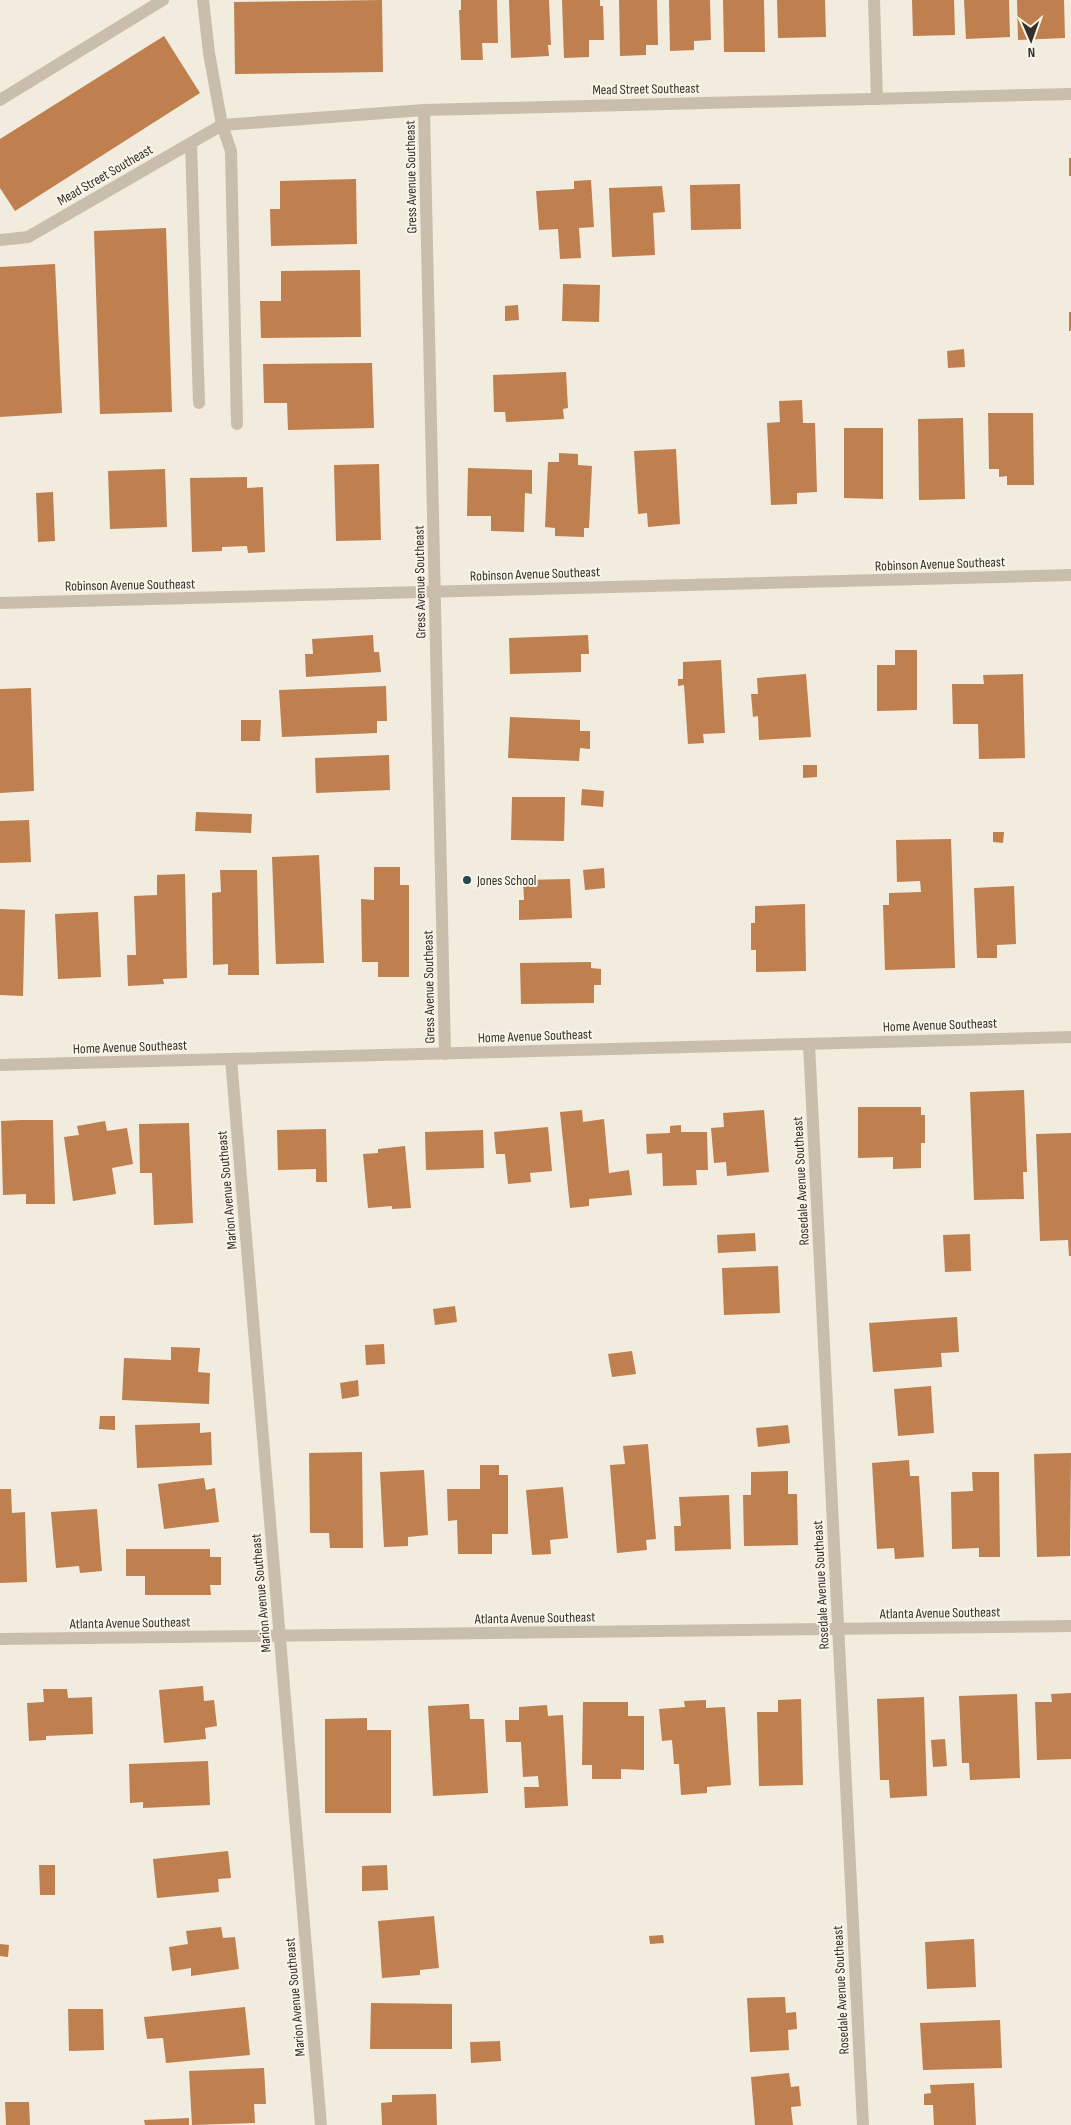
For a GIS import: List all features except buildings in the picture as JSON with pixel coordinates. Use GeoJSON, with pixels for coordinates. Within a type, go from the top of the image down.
{"type":"FeatureCollection","features":[{"type":"Feature","properties":{"kind":"street"},"geometry":{"type":"LineString","coordinates":[[0,100],[163,0]]}},
{"type":"Feature","properties":{"kind":"street"},"geometry":{"type":"LineString","coordinates":[[203,0],[209,53],[222,126],[231,151],[237,424]]}},
{"type":"Feature","properties":{"kind":"street"},"geometry":{"type":"LineString","coordinates":[[874,0],[877,99]]}},
{"type":"Feature","properties":{"kind":"street","name":"Mead Street Southeast"},"geometry":{"type":"LineString","coordinates":[[0,240],[28,237],[222,126],[424,110],[1071,94]]}},
{"type":"Feature","properties":{"kind":"street","name":"Gress Avenue Southeast"},"geometry":{"type":"LineString","coordinates":[[424,110],[445,1054]]}},
{"type":"Feature","properties":{"kind":"street"},"geometry":{"type":"LineString","coordinates":[[190,143],[199,403]]}},
{"type":"Feature","properties":{"kind":"street","name":"Robinson Avenue Southeast"},"geometry":{"type":"LineString","coordinates":[[0,603],[1071,575]]}},
{"type":"Feature","properties":{"kind":"street","name":"Home Avenue Southeast"},"geometry":{"type":"LineString","coordinates":[[0,1066],[1071,1037]]}},
{"type":"Feature","properties":{"kind":"street","name":"Rosedale Avenue Southeast"},"geometry":{"type":"LineString","coordinates":[[809,1044],[863,2125]]}},
{"type":"Feature","properties":{"kind":"street","name":"Marion Avenue Southeast"},"geometry":{"type":"LineString","coordinates":[[231,1059],[321,2125]]}},
{"type":"Feature","properties":{"kind":"street","name":"Atlanta Avenue Southeast"},"geometry":{"type":"LineString","coordinates":[[0,1639],[1071,1626]]}},
{"type":"Feature","properties":{"kind":"place","name":"Jones School"},"geometry":{"type":"Point","coordinates":[467,880]}}]}
